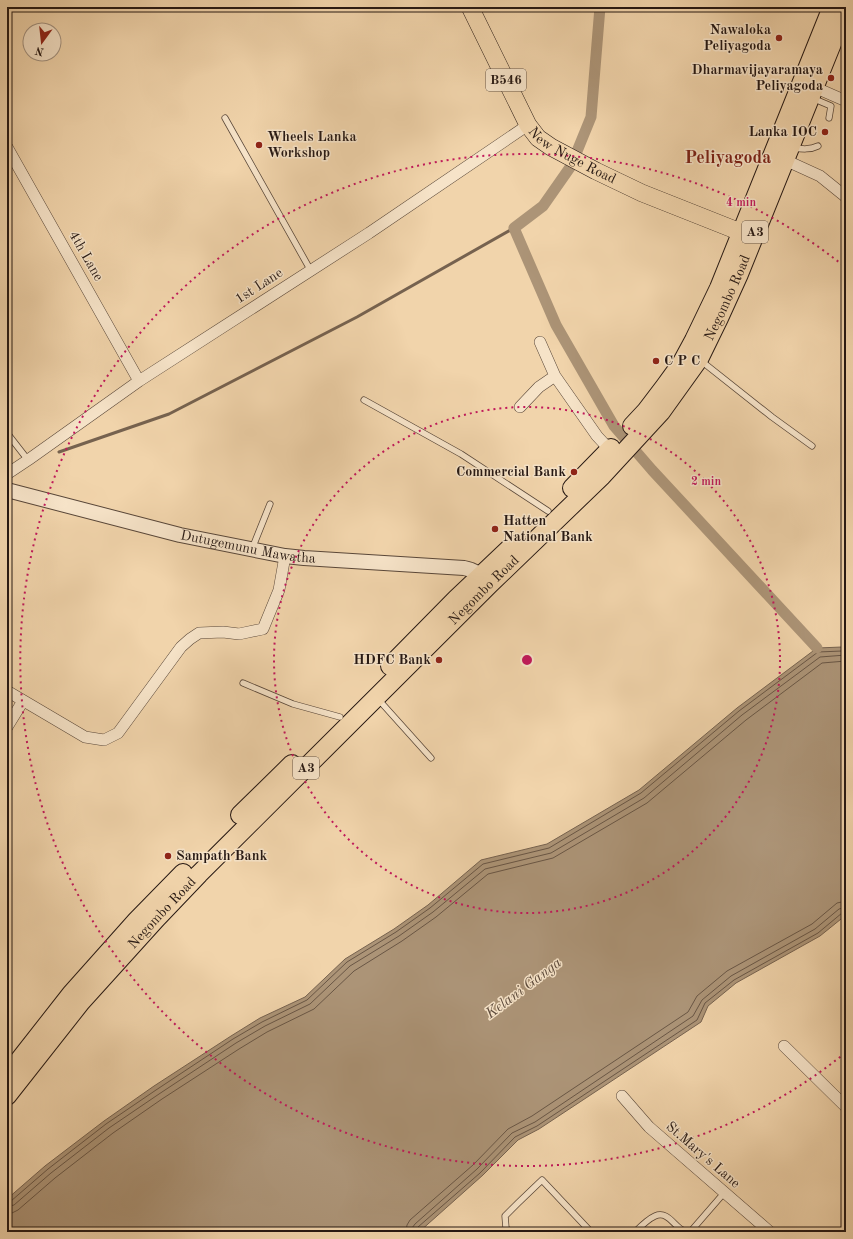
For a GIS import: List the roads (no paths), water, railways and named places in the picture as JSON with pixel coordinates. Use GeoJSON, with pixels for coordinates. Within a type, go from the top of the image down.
{"type":"FeatureCollection","features":[{"type":"Feature","properties":{"kind":"highway","name":"Negombo Road"},"geometry":{"type":"LineString","coordinates":[[7,1096],[81,1002],[152,924],[199,874],[377,697],[485,579],[518,540],[632,434],[661,412],[699,359],[739,274],[747,235],[832,7]]}},
{"type":"Feature","properties":{"kind":"highway","name":"Negombo Road"},"geometry":{"type":"LineString","coordinates":[[632,434],[650,405],[684,358],[747,235],[787,154],[846,9]]}},
{"type":"Feature","properties":{"kind":"highway","name":"Negombo Road"},"geometry":{"type":"LineString","coordinates":[[9,1069],[71,994],[137,920],[340,717],[485,579],[602,476],[615,450]]}},
{"type":"Feature","properties":{"kind":"main road","name":"New Nuge Road"},"geometry":{"type":"LineString","coordinates":[[470,7],[528,125],[538,138],[551,147],[596,171],[642,193],[747,235]]}},
{"type":"Feature","properties":{"kind":"street"},"geometry":{"type":"LineString","coordinates":[[812,92],[846,101]]}},
{"type":"Feature","properties":{"kind":"street","name":"1st Lane"},"geometry":{"type":"LineString","coordinates":[[7,474],[140,381],[369,234],[528,125]]}},
{"type":"Feature","properties":{"kind":"street","name":"4th Lane"},"geometry":{"type":"LineString","coordinates":[[7,147],[140,381]]}},
{"type":"Feature","properties":{"kind":"street"},"geometry":{"type":"LineString","coordinates":[[787,154],[820,176],[846,197]]}},
{"type":"Feature","properties":{"kind":"street"},"geometry":{"type":"LineString","coordinates":[[540,342],[555,376],[597,436],[615,450]]}},
{"type":"Feature","properties":{"kind":"street"},"geometry":{"type":"LineString","coordinates":[[520,407],[539,387],[555,376]]}},
{"type":"Feature","properties":{"kind":"street","name":"Dutugemunu Mawatha"},"geometry":{"type":"LineString","coordinates":[[7,490],[180,535],[285,556],[464,568],[474,570],[485,579]]}},
{"type":"Feature","properties":{"kind":"street"},"geometry":{"type":"LineString","coordinates":[[7,691],[85,738],[104,740],[118,733],[182,647],[190,639],[199,633],[223,632],[239,634],[263,629],[279,590],[285,556]]}},
{"type":"Feature","properties":{"kind":"street"},"geometry":{"type":"LineString","coordinates":[[7,727],[23,701]]}},
{"type":"Feature","properties":{"kind":"street"},"geometry":{"type":"LineString","coordinates":[[784,1046],[846,1107]]}},
{"type":"Feature","properties":{"kind":"street","name":"St.Mary's Lane"},"geometry":{"type":"LineString","coordinates":[[622,1096],[649,1127],[770,1232]]}},
{"type":"Feature","properties":{"kind":"lane"},"geometry":{"type":"LineString","coordinates":[[812,92],[831,106],[829,118]]}},
{"type":"Feature","properties":{"kind":"lane"},"geometry":{"type":"LineString","coordinates":[[225,118],[311,270]]}},
{"type":"Feature","properties":{"kind":"lane"},"geometry":{"type":"LineString","coordinates":[[787,154],[818,146]]}},
{"type":"Feature","properties":{"kind":"lane"},"geometry":{"type":"LineString","coordinates":[[699,359],[772,417],[812,446]]}},
{"type":"Feature","properties":{"kind":"lane"},"geometry":{"type":"LineString","coordinates":[[364,400],[461,454],[548,511]]}},
{"type":"Feature","properties":{"kind":"lane"},"geometry":{"type":"LineString","coordinates":[[7,433],[28,460]]}},
{"type":"Feature","properties":{"kind":"lane"},"geometry":{"type":"LineString","coordinates":[[252,549],[270,504]]}},
{"type":"Feature","properties":{"kind":"lane"},"geometry":{"type":"LineString","coordinates":[[243,683],[293,704],[340,717]]}},
{"type":"Feature","properties":{"kind":"lane"},"geometry":{"type":"LineString","coordinates":[[377,697],[431,758]]}},
{"type":"Feature","properties":{"kind":"lane"},"geometry":{"type":"LineString","coordinates":[[510,1232],[506,1228],[505,1216],[542,1180],[591,1232]]}},
{"type":"Feature","properties":{"kind":"lane"},"geometry":{"type":"LineString","coordinates":[[635,1232],[655,1216],[659,1215],[670,1218],[681,1230],[685,1232],[691,1231],[724,1193]]}},
{"type":"Feature","properties":{"kind":"water","name":"Kelani Ganga"},"geometry":{"type":"Polygon","coordinates":[[[846,644],[846,915],[820,936],[736,983],[708,1006],[701,1022],[539,1129],[518,1140],[483,1175],[419,1232],[7,1232],[7,1199],[45,1166],[104,1121],[154,1086],[260,1018],[305,997],[345,959],[394,929],[428,905],[481,860],[547,844],[639,790],[737,708],[817,648],[842,647],[846,644]]]}},
{"type":"Feature","properties":{"kind":"waterway"},"geometry":{"type":"LineString","coordinates":[[600,7],[591,117],[571,166],[543,206],[514,228],[556,325],[614,426],[652,470],[817,648]]}},
{"type":"Feature","properties":{"kind":"waterway"},"geometry":{"type":"LineString","coordinates":[[59,452],[169,414],[357,317],[514,228]]}},
{"type":"Feature","properties":{"kind":"place","name":"Nawaloka Peliyagoda"},"geometry":{"type":"Point","coordinates":[779,38]}},
{"type":"Feature","properties":{"kind":"place","name":"Dharmavijayaramaya Peliyagoda"},"geometry":{"type":"Point","coordinates":[831,78]}},
{"type":"Feature","properties":{"kind":"place","name":"Lanka IOC"},"geometry":{"type":"Point","coordinates":[825,132]}},
{"type":"Feature","properties":{"kind":"place","name":"Wheels Lanka Workshop"},"geometry":{"type":"Point","coordinates":[259,145]}},
{"type":"Feature","properties":{"kind":"place","name":"C P C"},"geometry":{"type":"Point","coordinates":[656,361]}},
{"type":"Feature","properties":{"kind":"place","name":"Commercial Bank"},"geometry":{"type":"Point","coordinates":[574,472]}},
{"type":"Feature","properties":{"kind":"place","name":"Hatten National Bank"},"geometry":{"type":"Point","coordinates":[495,529]}},
{"type":"Feature","properties":{"kind":"place","name":"HDFC Bank"},"geometry":{"type":"Point","coordinates":[439,660]}},
{"type":"Feature","properties":{"kind":"place","name":"Sampath Bank"},"geometry":{"type":"Point","coordinates":[168,856]}},
{"type":"Feature","properties":{"kind":"district","name":"Peliyagoda"},"geometry":{"type":"Point","coordinates":[728,158]}}]}
